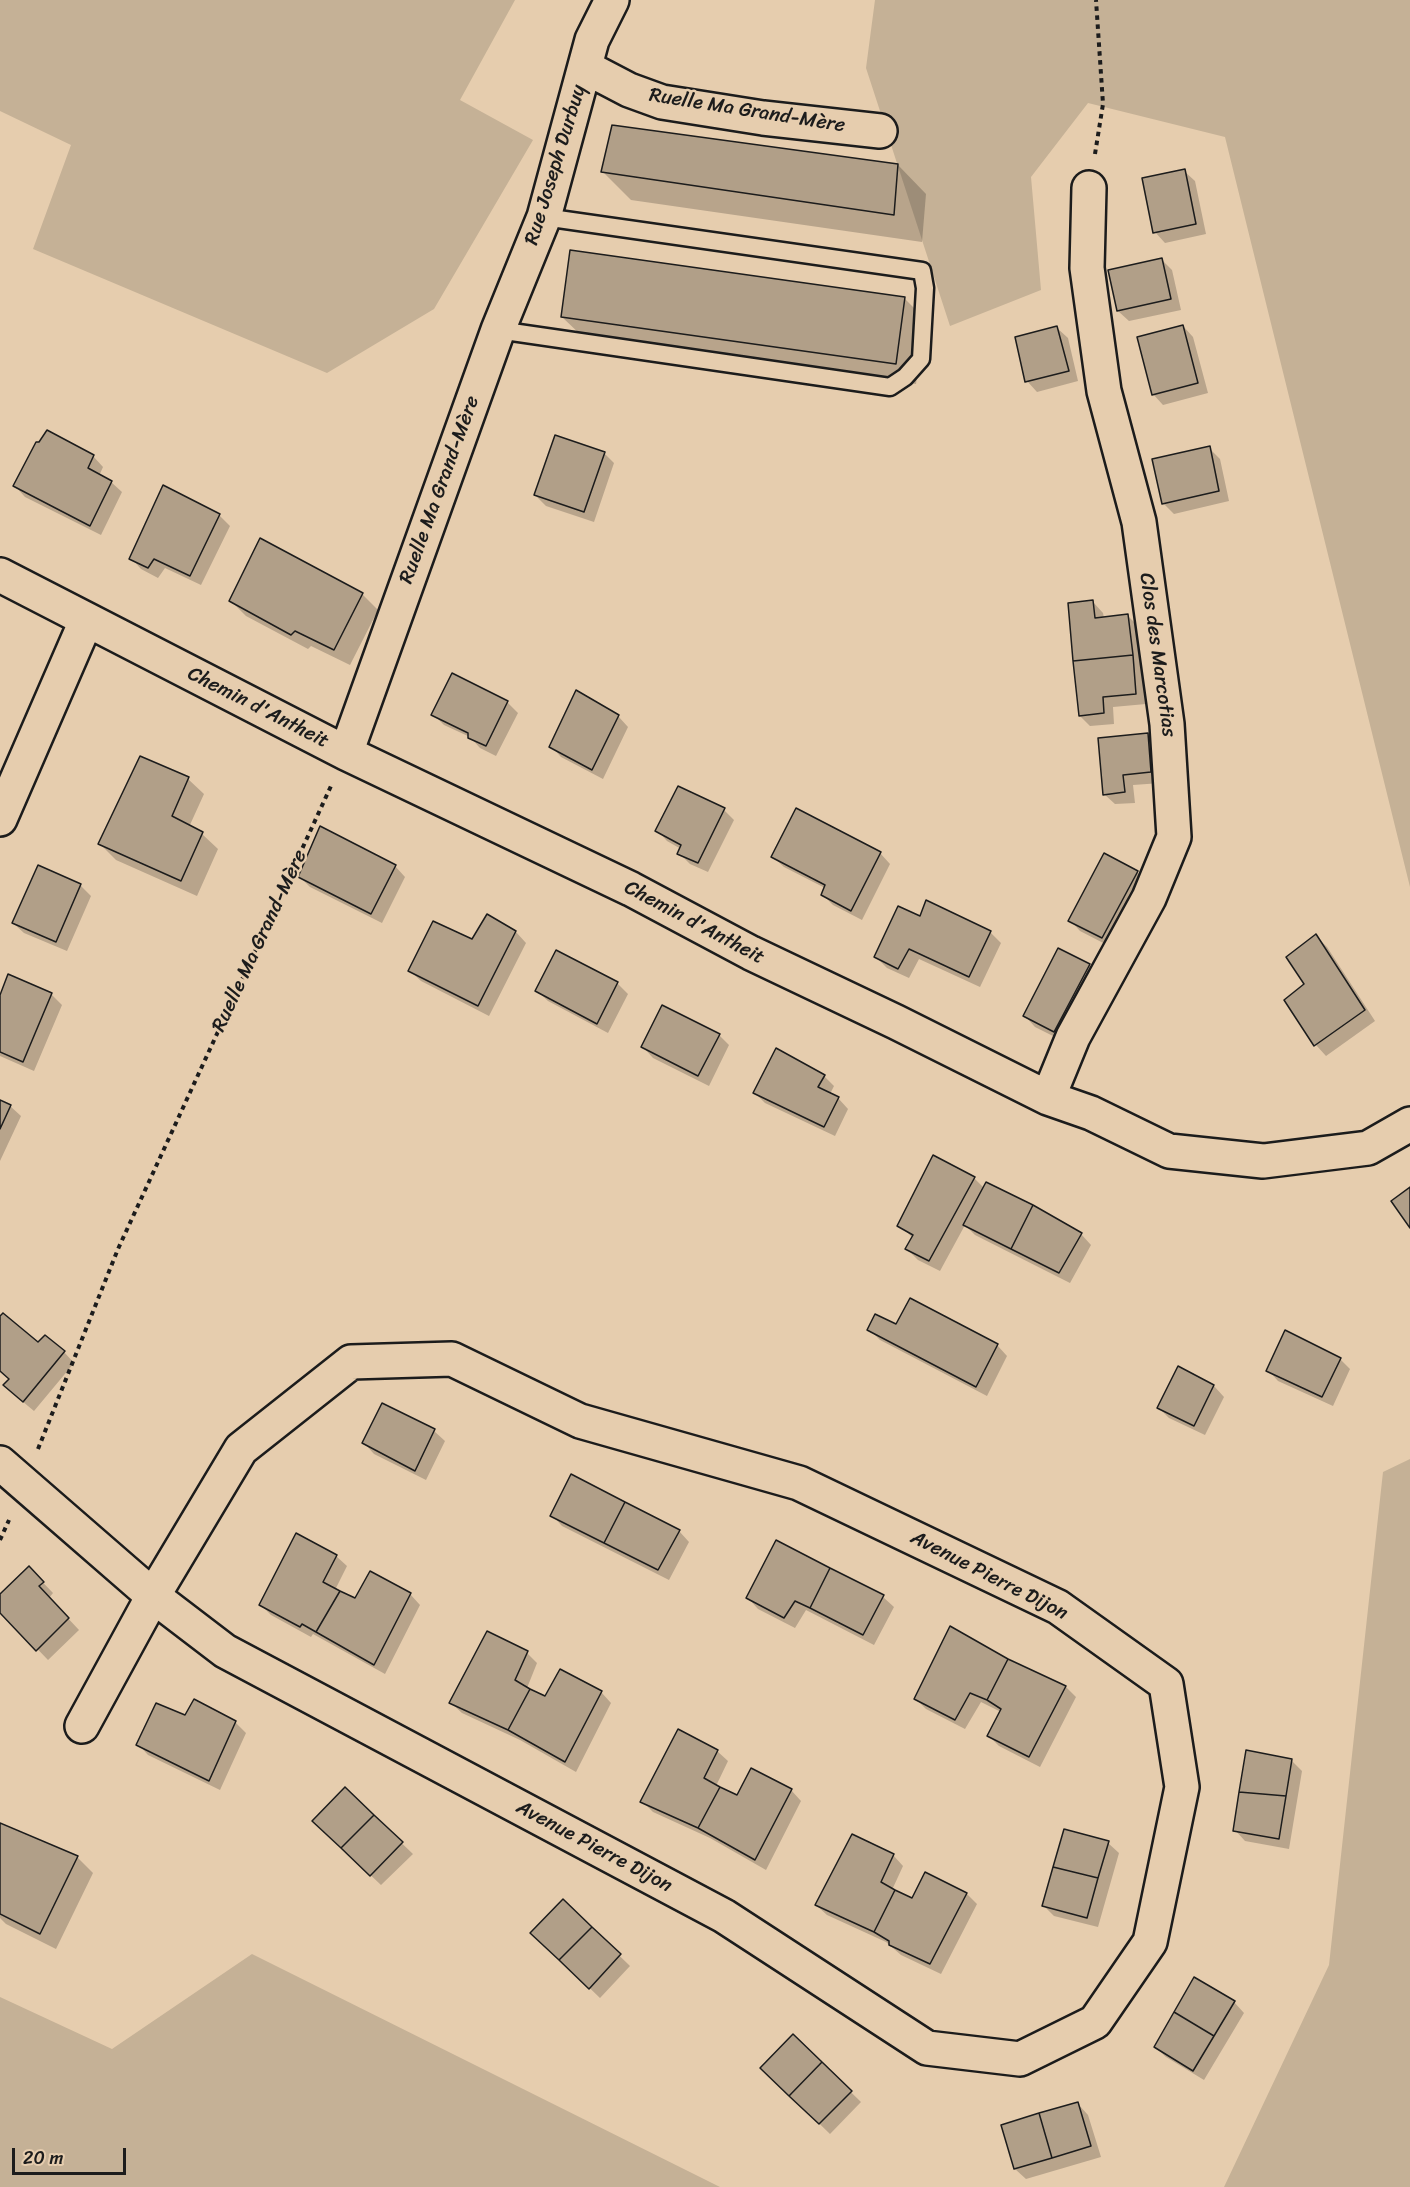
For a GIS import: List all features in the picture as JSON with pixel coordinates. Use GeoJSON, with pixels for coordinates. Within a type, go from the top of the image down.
{"type":"FeatureCollection","features":[{"type":"Feature","properties":{"kind":"street","name":"Rue Joseph Durbuy"},"geometry":{"type":"LineString","coordinates":[[498,330],[544,217],[592,40],[612,0]]}},
{"type":"Feature","properties":{"kind":"street","name":"Ruelle Ma Grand-Mère"},"geometry":{"type":"LineString","coordinates":[[585,67],[629,90],[662,102],[763,118],[880,131]]}},
{"type":"Feature","properties":{"kind":"street","name":"Clos des Marcotias"},"geometry":{"type":"LineString","coordinates":[[1048,1098],[1073,1037],[1149,898],[1174,837],[1167,724],[1139,522],[1104,391],[1086,268],[1089,188]]}},
{"type":"Feature","properties":{"kind":"street","name":"Ruelle Ma Grand-Mère"},"geometry":{"type":"LineString","coordinates":[[346,753],[498,330]]}},
{"type":"Feature","properties":{"kind":"street","name":"Chemin d'Antheit"},"geometry":{"type":"LineString","coordinates":[[0,575],[346,753],[631,889],[751,953],[1048,1098],[1091,1113],[1169,1150],[1263,1161],[1368,1148],[1410,1124]]}},
{"type":"Feature","properties":{"kind":"street"},"geometry":{"type":"LineString","coordinates":[[0,819],[87,621]]}},
{"type":"Feature","properties":{"kind":"street","name":"Avenue Pierre Dijon"},"geometry":{"type":"LineString","coordinates":[[12,1474],[153,1596],[225,1651],[724,1916],[927,2048],[1020,2059],[1095,2022],[1150,1942],[1182,1787],[1166,1684],[1058,1607],[799,1483],[580,1421],[452,1359],[351,1362],[241,1449],[153,1596]]}},
{"type":"Feature","properties":{"kind":"street"},"geometry":{"type":"LineString","coordinates":[[82,1726],[153,1596]]}},
{"type":"Feature","properties":{"kind":"lane"},"geometry":{"type":"LineString","coordinates":[[498,330],[890,387],[905,376],[921,359],[925,288],[922,271],[544,217]]}},
{"type":"Feature","properties":{"kind":"path"},"geometry":{"type":"LineString","coordinates":[[1089,188],[1103,104],[1096,0]]}},
{"type":"Feature","properties":{"kind":"path","name":"Ruelle Ma Grand-Mère"},"geometry":{"type":"LineString","coordinates":[[12,1474],[346,753]]}},
{"type":"Feature","properties":{"kind":"shaded area"},"geometry":{"type":"Polygon","coordinates":[[[0,0],[515,0],[460,100],[533,140],[434,309],[327,373],[33,249],[71,145],[0,111],[0,0]]]}},
{"type":"Feature","properties":{"kind":"shaded area"},"geometry":{"type":"Polygon","coordinates":[[[875,0],[1410,0],[1410,887],[1225,137],[1088,103],[1031,177],[1041,290],[950,326],[866,68],[875,0]]]}},
{"type":"Feature","properties":{"kind":"shaded area"},"geometry":{"type":"Polygon","coordinates":[[[1410,1459],[1410,2187],[1224,2187],[1329,1965],[1383,1472],[1410,1459]]]}},
{"type":"Feature","properties":{"kind":"shaded area"},"geometry":{"type":"Polygon","coordinates":[[[252,1954],[720,2187],[0,2187],[0,1997],[112,2049],[252,1954]]]}},
{"type":"Feature","properties":{"kind":"building"},"geometry":{"type":"Polygon","coordinates":[[[612,125],[898,164],[894,215],[601,172],[612,125]]]}},
{"type":"Feature","properties":{"kind":"building"},"geometry":{"type":"Polygon","coordinates":[[[1185,169],[1196,224],[1153,233],[1142,178],[1185,169]]]}},
{"type":"Feature","properties":{"kind":"building"},"geometry":{"type":"Polygon","coordinates":[[[570,250],[905,297],[896,364],[561,317],[570,250]]]}},
{"type":"Feature","properties":{"kind":"building"},"geometry":{"type":"Polygon","coordinates":[[[1162,258],[1171,299],[1117,311],[1108,270],[1162,258]]]}},
{"type":"Feature","properties":{"kind":"building"},"geometry":{"type":"Polygon","coordinates":[[[1183,325],[1198,383],[1152,395],[1137,337],[1183,325]]]}},
{"type":"Feature","properties":{"kind":"building"},"geometry":{"type":"Polygon","coordinates":[[[1057,326],[1069,371],[1025,382],[1015,337],[1057,326]]]}},
{"type":"Feature","properties":{"kind":"building"},"geometry":{"type":"Polygon","coordinates":[[[47,430],[94,455],[88,468],[112,481],[90,526],[13,486],[36,442],[39,442],[47,430]]]}},
{"type":"Feature","properties":{"kind":"building"},"geometry":{"type":"Polygon","coordinates":[[[555,435],[605,452],[584,512],[534,495],[555,435]]]}},
{"type":"Feature","properties":{"kind":"building"},"geometry":{"type":"Polygon","coordinates":[[[1210,446],[1219,491],[1162,504],[1152,459],[1210,446]]]}},
{"type":"Feature","properties":{"kind":"building"},"geometry":{"type":"Polygon","coordinates":[[[163,485],[220,514],[190,576],[154,559],[148,568],[129,559],[163,485]]]}},
{"type":"Feature","properties":{"kind":"building"},"geometry":{"type":"Polygon","coordinates":[[[260,538],[363,593],[334,650],[295,631],[291,635],[229,601],[260,538]]]}},
{"type":"Feature","properties":{"kind":"building"},"geometry":{"type":"Polygon","coordinates":[[[1093,600],[1095,618],[1128,614],[1133,655],[1073,661],[1068,603],[1093,600]]]}},
{"type":"Feature","properties":{"kind":"building"},"geometry":{"type":"Polygon","coordinates":[[[1133,655],[1136,694],[1103,697],[1104,713],[1079,716],[1073,661],[1133,655]]]}},
{"type":"Feature","properties":{"kind":"building"},"geometry":{"type":"Polygon","coordinates":[[[452,673],[508,701],[486,746],[468,738],[468,733],[431,715],[452,673]]]}},
{"type":"Feature","properties":{"kind":"building"},"geometry":{"type":"Polygon","coordinates":[[[576,690],[619,715],[592,770],[549,747],[576,690]]]}},
{"type":"Feature","properties":{"kind":"building"},"geometry":{"type":"Polygon","coordinates":[[[1148,733],[1151,772],[1123,775],[1125,792],[1103,795],[1098,738],[1148,733]]]}},
{"type":"Feature","properties":{"kind":"building"},"geometry":{"type":"Polygon","coordinates":[[[140,756],[189,777],[172,816],[203,832],[181,881],[98,844],[140,756]]]}},
{"type":"Feature","properties":{"kind":"building"},"geometry":{"type":"Polygon","coordinates":[[[678,786],[725,808],[698,863],[677,854],[681,845],[655,831],[678,786]]]}},
{"type":"Feature","properties":{"kind":"building"},"geometry":{"type":"Polygon","coordinates":[[[796,808],[881,852],[851,911],[821,895],[825,885],[771,857],[796,808]]]}},
{"type":"Feature","properties":{"kind":"building"},"geometry":{"type":"Polygon","coordinates":[[[320,826],[396,865],[371,914],[298,877],[320,826]]]}},
{"type":"Feature","properties":{"kind":"building"},"geometry":{"type":"Polygon","coordinates":[[[1104,853],[1138,871],[1102,938],[1068,921],[1104,853]]]}},
{"type":"Feature","properties":{"kind":"building"},"geometry":{"type":"Polygon","coordinates":[[[38,865],[81,884],[56,942],[12,923],[38,865]]]}},
{"type":"Feature","properties":{"kind":"building"},"geometry":{"type":"Polygon","coordinates":[[[926,900],[991,931],[969,977],[909,949],[898,969],[874,957],[898,906],[920,916],[926,900]]]}},
{"type":"Feature","properties":{"kind":"building"},"geometry":{"type":"Polygon","coordinates":[[[487,914],[516,931],[478,1006],[408,971],[433,921],[472,939],[487,914]]]}},
{"type":"Feature","properties":{"kind":"building"},"geometry":{"type":"Polygon","coordinates":[[[1316,934],[1365,1010],[1314,1046],[1284,1000],[1304,984],[1286,957],[1316,934]]]}},
{"type":"Feature","properties":{"kind":"building"},"geometry":{"type":"Polygon","coordinates":[[[1058,948],[1090,964],[1054,1032],[1023,1016],[1058,948]]]}},
{"type":"Feature","properties":{"kind":"building"},"geometry":{"type":"Polygon","coordinates":[[[556,950],[618,982],[597,1024],[535,991],[556,950]]]}},
{"type":"Feature","properties":{"kind":"building"},"geometry":{"type":"Polygon","coordinates":[[[8,974],[52,993],[23,1062],[0,1052],[0,995],[8,974]]]}},
{"type":"Feature","properties":{"kind":"building"},"geometry":{"type":"Polygon","coordinates":[[[662,1005],[720,1034],[698,1076],[641,1047],[662,1005]]]}},
{"type":"Feature","properties":{"kind":"building"},"geometry":{"type":"Polygon","coordinates":[[[776,1048],[825,1075],[818,1087],[839,1097],[824,1127],[753,1093],[776,1048]]]}},
{"type":"Feature","properties":{"kind":"building"},"geometry":{"type":"Polygon","coordinates":[[[0,1100],[11,1105],[0,1129],[0,1100]]]}},
{"type":"Feature","properties":{"kind":"building"},"geometry":{"type":"Polygon","coordinates":[[[933,1155],[975,1177],[929,1261],[905,1249],[913,1235],[897,1226],[933,1155]]]}},
{"type":"Feature","properties":{"kind":"building"},"geometry":{"type":"Polygon","coordinates":[[[986,1182],[1033,1205],[1011,1249],[963,1225],[986,1182]]]}},
{"type":"Feature","properties":{"kind":"building"},"geometry":{"type":"Polygon","coordinates":[[[1410,1187],[1410,1228],[1391,1201],[1410,1187]]]}},
{"type":"Feature","properties":{"kind":"building"},"geometry":{"type":"Polygon","coordinates":[[[1033,1205],[1082,1233],[1059,1273],[1011,1249],[1033,1205]]]}},
{"type":"Feature","properties":{"kind":"building"},"geometry":{"type":"Polygon","coordinates":[[[910,1298],[998,1344],[976,1387],[867,1330],[875,1314],[896,1324],[910,1298]]]}},
{"type":"Feature","properties":{"kind":"building"},"geometry":{"type":"Polygon","coordinates":[[[3,1313],[38,1342],[45,1335],[65,1351],[23,1402],[3,1385],[9,1379],[0,1371],[0,1316],[3,1313]]]}},
{"type":"Feature","properties":{"kind":"building"},"geometry":{"type":"Polygon","coordinates":[[[1285,1330],[1341,1358],[1322,1397],[1266,1371],[1285,1330]]]}},
{"type":"Feature","properties":{"kind":"building"},"geometry":{"type":"Polygon","coordinates":[[[1178,1366],[1214,1385],[1194,1426],[1157,1408],[1178,1366]]]}},
{"type":"Feature","properties":{"kind":"building"},"geometry":{"type":"Polygon","coordinates":[[[382,1403],[435,1429],[415,1471],[362,1443],[382,1403]]]}},
{"type":"Feature","properties":{"kind":"building"},"geometry":{"type":"Polygon","coordinates":[[[571,1474],[625,1502],[604,1543],[550,1516],[571,1474]]]}},
{"type":"Feature","properties":{"kind":"building"},"geometry":{"type":"Polygon","coordinates":[[[625,1502],[680,1530],[658,1570],[604,1543],[625,1502]]]}},
{"type":"Feature","properties":{"kind":"building"},"geometry":{"type":"Polygon","coordinates":[[[296,1533],[337,1555],[323,1582],[340,1591],[316,1632],[302,1624],[300,1627],[259,1605],[296,1533]]]}},
{"type":"Feature","properties":{"kind":"building"},"geometry":{"type":"Polygon","coordinates":[[[776,1540],[830,1568],[810,1608],[795,1601],[784,1618],[746,1598],[776,1540]]]}},
{"type":"Feature","properties":{"kind":"building"},"geometry":{"type":"Polygon","coordinates":[[[29,1566],[44,1582],[39,1586],[69,1618],[36,1651],[0,1613],[0,1594],[29,1566]]]}},
{"type":"Feature","properties":{"kind":"building"},"geometry":{"type":"Polygon","coordinates":[[[830,1568],[884,1595],[863,1635],[810,1608],[830,1568]]]}},
{"type":"Feature","properties":{"kind":"building"},"geometry":{"type":"Polygon","coordinates":[[[370,1571],[411,1593],[374,1665],[316,1632],[340,1591],[355,1598],[370,1571]]]}},
{"type":"Feature","properties":{"kind":"building"},"geometry":{"type":"Polygon","coordinates":[[[950,1626],[1008,1659],[987,1700],[970,1693],[955,1720],[914,1699],[950,1626]]]}},
{"type":"Feature","properties":{"kind":"building"},"geometry":{"type":"Polygon","coordinates":[[[487,1631],[528,1651],[515,1680],[530,1689],[508,1730],[449,1703],[487,1631]]]}},
{"type":"Feature","properties":{"kind":"building"},"geometry":{"type":"Polygon","coordinates":[[[1008,1659],[1066,1686],[1029,1757],[987,1736],[1001,1709],[987,1700],[1008,1659]]]}},
{"type":"Feature","properties":{"kind":"building"},"geometry":{"type":"Polygon","coordinates":[[[560,1669],[602,1691],[565,1762],[508,1730],[530,1689],[545,1696],[560,1669]]]}},
{"type":"Feature","properties":{"kind":"building"},"geometry":{"type":"Polygon","coordinates":[[[194,1699],[236,1721],[209,1781],[136,1745],[156,1703],[185,1715],[194,1699]]]}},
{"type":"Feature","properties":{"kind":"building"},"geometry":{"type":"Polygon","coordinates":[[[678,1729],[718,1750],[704,1778],[720,1787],[698,1828],[640,1802],[678,1729]]]}},
{"type":"Feature","properties":{"kind":"building"},"geometry":{"type":"Polygon","coordinates":[[[1246,1750],[1292,1759],[1286,1796],[1239,1792],[1246,1750]]]}},
{"type":"Feature","properties":{"kind":"building"},"geometry":{"type":"Polygon","coordinates":[[[751,1768],[792,1789],[755,1860],[698,1828],[720,1787],[737,1795],[751,1768]]]}},
{"type":"Feature","properties":{"kind":"building"},"geometry":{"type":"Polygon","coordinates":[[[345,1787],[374,1815],[341,1848],[312,1821],[345,1787]]]}},
{"type":"Feature","properties":{"kind":"building"},"geometry":{"type":"Polygon","coordinates":[[[1239,1792],[1286,1796],[1279,1839],[1233,1831],[1239,1792]]]}},
{"type":"Feature","properties":{"kind":"building"},"geometry":{"type":"Polygon","coordinates":[[[374,1815],[403,1842],[370,1876],[341,1848],[374,1815]]]}},
{"type":"Feature","properties":{"kind":"building"},"geometry":{"type":"Polygon","coordinates":[[[0,1823],[78,1856],[40,1934],[0,1914],[0,1823]]]}},
{"type":"Feature","properties":{"kind":"building"},"geometry":{"type":"Polygon","coordinates":[[[1064,1829],[1109,1841],[1098,1878],[1053,1867],[1064,1829]]]}},
{"type":"Feature","properties":{"kind":"building"},"geometry":{"type":"Polygon","coordinates":[[[852,1834],[894,1854],[881,1882],[895,1890],[874,1932],[815,1905],[852,1834]]]}},
{"type":"Feature","properties":{"kind":"building"},"geometry":{"type":"Polygon","coordinates":[[[1053,1867],[1098,1878],[1087,1918],[1042,1906],[1053,1867]]]}},
{"type":"Feature","properties":{"kind":"building"},"geometry":{"type":"Polygon","coordinates":[[[925,1872],[967,1893],[930,1964],[889,1945],[889,1941],[874,1932],[895,1890],[912,1898],[925,1872]]]}},
{"type":"Feature","properties":{"kind":"building"},"geometry":{"type":"Polygon","coordinates":[[[563,1899],[592,1927],[559,1960],[530,1933],[563,1899]]]}},
{"type":"Feature","properties":{"kind":"building"},"geometry":{"type":"Polygon","coordinates":[[[592,1927],[621,1954],[589,1989],[559,1960],[592,1927]]]}},
{"type":"Feature","properties":{"kind":"building"},"geometry":{"type":"Polygon","coordinates":[[[1194,1977],[1235,2001],[1214,2036],[1174,2012],[1194,1977]]]}},
{"type":"Feature","properties":{"kind":"building"},"geometry":{"type":"Polygon","coordinates":[[[1174,2012],[1214,2036],[1193,2071],[1154,2047],[1174,2012]]]}},
{"type":"Feature","properties":{"kind":"building"},"geometry":{"type":"Polygon","coordinates":[[[793,2034],[822,2062],[789,2096],[760,2068],[793,2034]]]}},
{"type":"Feature","properties":{"kind":"building"},"geometry":{"type":"Polygon","coordinates":[[[822,2062],[852,2091],[819,2124],[789,2096],[822,2062]]]}},
{"type":"Feature","properties":{"kind":"building"},"geometry":{"type":"Polygon","coordinates":[[[1078,2102],[1091,2146],[1052,2158],[1039,2113],[1078,2102]]]}},
{"type":"Feature","properties":{"kind":"building"},"geometry":{"type":"Polygon","coordinates":[[[1039,2113],[1052,2158],[1014,2169],[1001,2125],[1039,2113]]]}}]}
